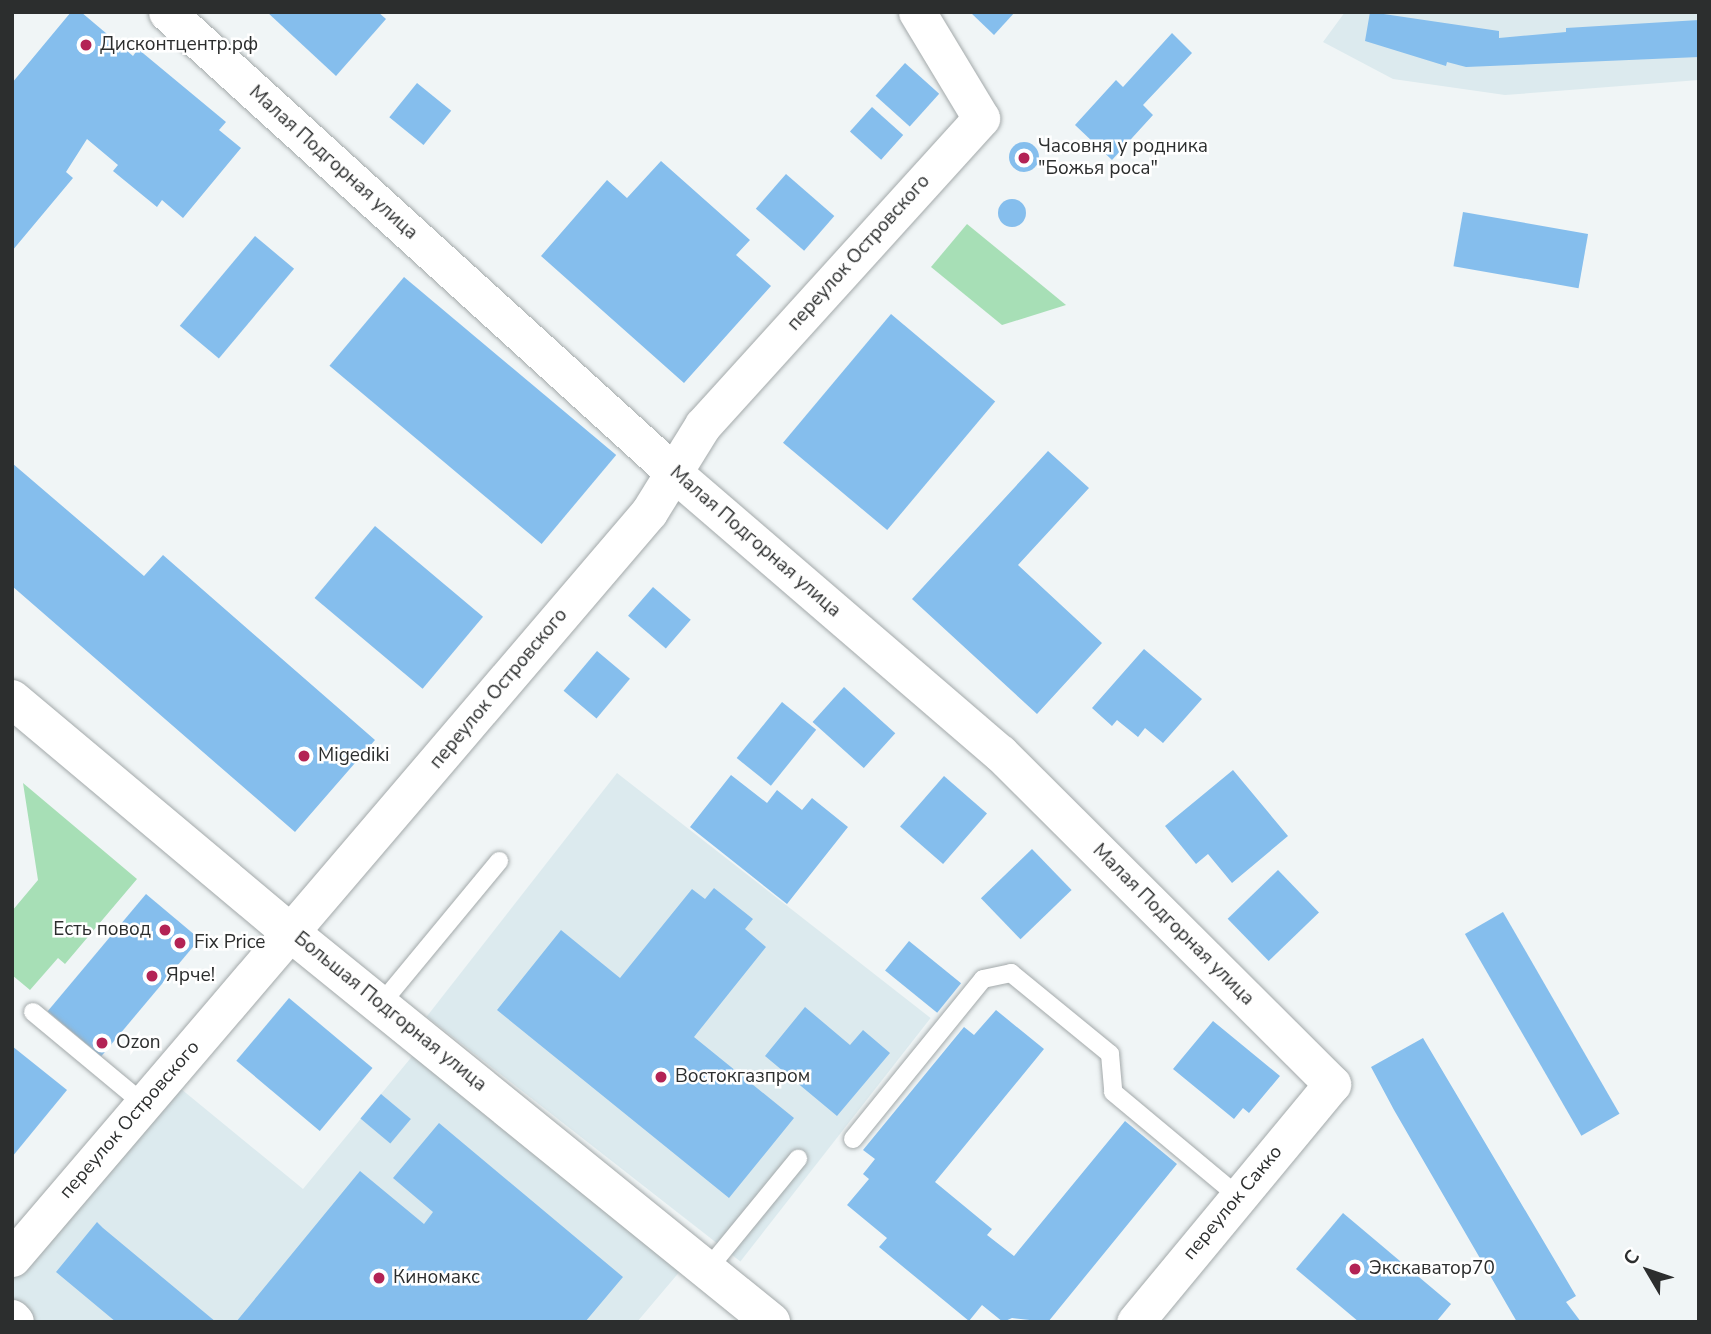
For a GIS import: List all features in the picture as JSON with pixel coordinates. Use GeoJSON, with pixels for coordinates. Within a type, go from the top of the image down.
{"type":"FeatureCollection","features":[{"type":"Feature","properties":{"kind":"street","name":"Малая Подгорная улица"},"geometry":{"type":"LineString","coordinates":[[167,12],[673,472],[1000,753],[1332,1084]]}},
{"type":"Feature","properties":{"kind":"street","name":"переулок Островского"},"geometry":{"type":"LineString","coordinates":[[12,1258],[649,512],[703,425],[981,118],[917,12]]}},
{"type":"Feature","properties":{"kind":"street","name":"Большая Подгорная улица"},"geometry":{"type":"LineString","coordinates":[[12,699],[291,933],[771,1322]]}},
{"type":"Feature","properties":{"kind":"street","name":"переулок Сакко"},"geometry":{"type":"LineString","coordinates":[[1135,1322],[1332,1084]]}},
{"type":"Feature","properties":{"kind":"lane"},"geometry":{"type":"LineString","coordinates":[[380,1005],[499,861]]}},
{"type":"Feature","properties":{"kind":"lane"},"geometry":{"type":"LineString","coordinates":[[853,1139],[983,979],[1011,973],[1110,1054],[1114,1092],[1238,1196]]}},
{"type":"Feature","properties":{"kind":"lane"},"geometry":{"type":"LineString","coordinates":[[33,1012],[144,1104]]}},
{"type":"Feature","properties":{"kind":"lane"},"geometry":{"type":"LineString","coordinates":[[707,1270],[798,1159]]}},
{"type":"Feature","properties":{"kind":"shaded area"},"geometry":{"type":"Polygon","coordinates":[[[1345,12],[1699,12],[1699,80],[1505,95],[1393,79],[1323,42],[1345,12]]]}},
{"type":"Feature","properties":{"kind":"shaded area"},"geometry":{"type":"Polygon","coordinates":[[[617,773],[931,1018],[740,1262],[427,1016],[617,773]]]}},
{"type":"Feature","properties":{"kind":"shaded area"},"geometry":{"type":"Polygon","coordinates":[[[414,1054],[681,1270],[637,1322],[29,1322],[12,1308],[12,1278],[175,1084],[303,1189],[414,1054]]]}},
{"type":"Feature","properties":{"kind":"green space"},"geometry":{"type":"Polygon","coordinates":[[[967,224],[1066,305],[1002,325],[931,267],[967,224]]]}},
{"type":"Feature","properties":{"kind":"green space"},"geometry":{"type":"Polygon","coordinates":[[[23,783],[137,879],[65,964],[58,958],[30,990],[12,975],[12,911],[38,880],[23,783]]]}},
{"type":"Feature","properties":{"kind":"building"},"geometry":{"type":"Polygon","coordinates":[[[71,12],[81,12],[133,56],[138,49],[226,122],[219,130],[241,148],[183,218],[162,200],[157,207],[113,171],[118,165],[87,139],[66,172],[73,178],[12,251],[12,83],[71,12]]]}},
{"type":"Feature","properties":{"kind":"building"},"geometry":{"type":"Polygon","coordinates":[[[267,12],[378,12],[386,19],[336,76],[267,12]]]}},
{"type":"Feature","properties":{"kind":"building"},"geometry":{"type":"Polygon","coordinates":[[[970,12],[1015,12],[994,35],[970,12]]]}},
{"type":"Feature","properties":{"kind":"building"},"geometry":{"type":"Polygon","coordinates":[[[1370,12],[1499,31],[1499,38],[1566,32],[1566,28],[1699,20],[1699,57],[1466,67],[1447,62],[1446,66],[1365,41],[1370,12]]]}},
{"type":"Feature","properties":{"kind":"building"},"geometry":{"type":"Polygon","coordinates":[[[1172,33],[1192,53],[1143,105],[1153,115],[1112,160],[1075,125],[1116,80],[1123,87],[1172,33]]]}},
{"type":"Feature","properties":{"kind":"building"},"geometry":{"type":"Polygon","coordinates":[[[905,63],[939,94],[910,126],[876,96],[905,63]]]}},
{"type":"Feature","properties":{"kind":"building"},"geometry":{"type":"Polygon","coordinates":[[[417,83],[451,111],[424,145],[389,117],[417,83]]]}},
{"type":"Feature","properties":{"kind":"building"},"geometry":{"type":"Polygon","coordinates":[[[872,107],[903,135],[881,160],[850,132],[872,107]]]}},
{"type":"Feature","properties":{"kind":"building","name":"Часовня у родника \"Божья роса\""},"geometry":{"type":"Polygon","coordinates":[[[1024,142],[1030,143],[1038,151],[1038,163],[1030,171],[1024,172],[1018,171],[1010,163],[1009,157],[1010,151],[1018,143],[1024,142]]]}},
{"type":"Feature","properties":{"kind":"building"},"geometry":{"type":"Polygon","coordinates":[[[661,161],[750,240],[736,255],[771,286],[684,383],[541,256],[607,180],[627,198],[661,161]]]}},
{"type":"Feature","properties":{"kind":"building"},"geometry":{"type":"Polygon","coordinates":[[[786,174],[834,216],[804,251],[756,209],[786,174]]]}},
{"type":"Feature","properties":{"kind":"building"},"geometry":{"type":"Polygon","coordinates":[[[1012,199],[1022,203],[1026,213],[1022,223],[1012,227],[1002,223],[998,213],[1002,203],[1012,199]]]}},
{"type":"Feature","properties":{"kind":"building"},"geometry":{"type":"Polygon","coordinates":[[[1463,212],[1588,234],[1579,288],[1453,266],[1463,212]]]}},
{"type":"Feature","properties":{"kind":"building"},"geometry":{"type":"Polygon","coordinates":[[[255,236],[294,269],[219,358],[180,326],[255,236]]]}},
{"type":"Feature","properties":{"kind":"building"},"geometry":{"type":"Polygon","coordinates":[[[404,277],[616,455],[542,544],[329,366],[404,277]]]}},
{"type":"Feature","properties":{"kind":"building"},"geometry":{"type":"Polygon","coordinates":[[[891,314],[995,401],[887,530],[783,443],[891,314]]]}},
{"type":"Feature","properties":{"kind":"building"},"geometry":{"type":"Polygon","coordinates":[[[1048,451],[1089,488],[1018,565],[1102,643],[1037,714],[912,599],[1048,451]]]}},
{"type":"Feature","properties":{"kind":"building"},"geometry":{"type":"Polygon","coordinates":[[[12,463],[144,576],[163,555],[375,740],[295,832],[12,586],[12,463]]]}},
{"type":"Feature","properties":{"kind":"building"},"geometry":{"type":"Polygon","coordinates":[[[375,526],[483,617],[423,689],[315,598],[375,526]]]}},
{"type":"Feature","properties":{"kind":"building"},"geometry":{"type":"Polygon","coordinates":[[[653,587],[691,620],[666,648],[628,616],[653,587]]]}},
{"type":"Feature","properties":{"kind":"building"},"geometry":{"type":"Polygon","coordinates":[[[1144,649],[1202,699],[1163,743],[1145,728],[1138,737],[1117,720],[1112,726],[1092,708],[1144,649]]]}},
{"type":"Feature","properties":{"kind":"building"},"geometry":{"type":"Polygon","coordinates":[[[597,651],[630,679],[597,718],[564,691],[597,651]]]}},
{"type":"Feature","properties":{"kind":"building"},"geometry":{"type":"Polygon","coordinates":[[[844,687],[895,733],[864,768],[813,722],[844,687]]]}},
{"type":"Feature","properties":{"kind":"building"},"geometry":{"type":"Polygon","coordinates":[[[782,702],[816,730],[771,786],[737,758],[782,702]]]}},
{"type":"Feature","properties":{"kind":"building"},"geometry":{"type":"Polygon","coordinates":[[[1233,770],[1288,836],[1232,883],[1208,854],[1196,864],[1165,826],[1233,770]]]}},
{"type":"Feature","properties":{"kind":"building"},"geometry":{"type":"Polygon","coordinates":[[[731,775],[767,803],[777,790],[802,810],[812,798],[848,827],[787,904],[690,827],[731,775]]]}},
{"type":"Feature","properties":{"kind":"building"},"geometry":{"type":"Polygon","coordinates":[[[944,776],[987,813],[943,864],[900,827],[944,776]]]}},
{"type":"Feature","properties":{"kind":"building"},"geometry":{"type":"Polygon","coordinates":[[[1032,849],[1072,890],[1021,939],[981,898],[1032,849]]]}},
{"type":"Feature","properties":{"kind":"building"},"geometry":{"type":"Polygon","coordinates":[[[1278,870],[1319,912],[1269,961],[1228,919],[1278,870]]]}},
{"type":"Feature","properties":{"kind":"building","name":"Востокгазпром"},"geometry":{"type":"Polygon","coordinates":[[[714,888],[753,919],[745,929],[766,947],[694,1037],[794,1118],[729,1198],[497,1010],[561,930],[620,978],[692,889],[705,899],[714,888]]]}},
{"type":"Feature","properties":{"kind":"building"},"geometry":{"type":"Polygon","coordinates":[[[146,894],[200,939],[101,1056],[48,1011],[146,894]]]}},
{"type":"Feature","properties":{"kind":"building"},"geometry":{"type":"Polygon","coordinates":[[[1503,912],[1620,1114],[1581,1136],[1465,934],[1503,912]]]}},
{"type":"Feature","properties":{"kind":"building"},"geometry":{"type":"Polygon","coordinates":[[[909,941],[961,983],[937,1013],[885,971],[909,941]]]}},
{"type":"Feature","properties":{"kind":"building"},"geometry":{"type":"Polygon","coordinates":[[[289,998],[372,1068],[320,1131],[236,1061],[289,998]]]}},
{"type":"Feature","properties":{"kind":"building"},"geometry":{"type":"Polygon","coordinates":[[[805,1007],[850,1045],[863,1030],[890,1053],[837,1116],[765,1056],[805,1007]]]}},
{"type":"Feature","properties":{"kind":"building"},"geometry":{"type":"Polygon","coordinates":[[[996,1010],[1044,1049],[935,1182],[992,1229],[987,1235],[1014,1256],[1125,1121],[1177,1164],[1048,1322],[1012,1318],[1003,1322],[982,1305],[969,1321],[879,1247],[887,1238],[847,1205],[869,1179],[863,1174],[875,1159],[863,1150],[964,1027],[974,1035],[996,1010]]]}},
{"type":"Feature","properties":{"kind":"building"},"geometry":{"type":"Polygon","coordinates":[[[1213,1021],[1280,1076],[1249,1113],[1243,1108],[1234,1119],[1173,1069],[1213,1021]]]}},
{"type":"Feature","properties":{"kind":"building"},"geometry":{"type":"Polygon","coordinates":[[[1423,1038],[1576,1296],[1566,1302],[1581,1322],[1517,1322],[1394,1110],[1371,1067],[1423,1038]]]}},
{"type":"Feature","properties":{"kind":"building"},"geometry":{"type":"Polygon","coordinates":[[[12,1046],[67,1090],[12,1157],[12,1046]]]}},
{"type":"Feature","properties":{"kind":"building"},"geometry":{"type":"Polygon","coordinates":[[[381,1094],[411,1119],[390,1144],[360,1119],[381,1094]]]}},
{"type":"Feature","properties":{"kind":"building"},"geometry":{"type":"Polygon","coordinates":[[[439,1123],[623,1277],[585,1322],[236,1322],[360,1171],[424,1224],[433,1212],[393,1178],[439,1123]]]}},
{"type":"Feature","properties":{"kind":"building"},"geometry":{"type":"Polygon","coordinates":[[[1343,1213],[1451,1304],[1436,1322],[1359,1322],[1296,1269],[1343,1213]]]}},
{"type":"Feature","properties":{"kind":"building"},"geometry":{"type":"Polygon","coordinates":[[[97,1222],[216,1322],[116,1322],[56,1272],[97,1222]]]}},
{"type":"Feature","properties":{"kind":"place","name":"Дисконтцентр.рф"},"geometry":{"type":"Point","coordinates":[86,45]}},
{"type":"Feature","properties":{"kind":"place","name":"Часовня у родника \"Божья роса\""},"geometry":{"type":"Point","coordinates":[1024,158]}},
{"type":"Feature","properties":{"kind":"place","name":"Migediki"},"geometry":{"type":"Point","coordinates":[304,756]}},
{"type":"Feature","properties":{"kind":"place","name":"Есть повод"},"geometry":{"type":"Point","coordinates":[165,930]}},
{"type":"Feature","properties":{"kind":"place","name":"Fix Price"},"geometry":{"type":"Point","coordinates":[180,943]}},
{"type":"Feature","properties":{"kind":"place","name":"Ярче!"},"geometry":{"type":"Point","coordinates":[152,976]}},
{"type":"Feature","properties":{"kind":"place","name":"Ozon"},"geometry":{"type":"Point","coordinates":[102,1043]}},
{"type":"Feature","properties":{"kind":"place","name":"Востокгазпром"},"geometry":{"type":"Point","coordinates":[661,1077]}},
{"type":"Feature","properties":{"kind":"place","name":"Экскаватор70"},"geometry":{"type":"Point","coordinates":[1355,1269]}},
{"type":"Feature","properties":{"kind":"place","name":"Киномакс"},"geometry":{"type":"Point","coordinates":[379,1278]}}]}
